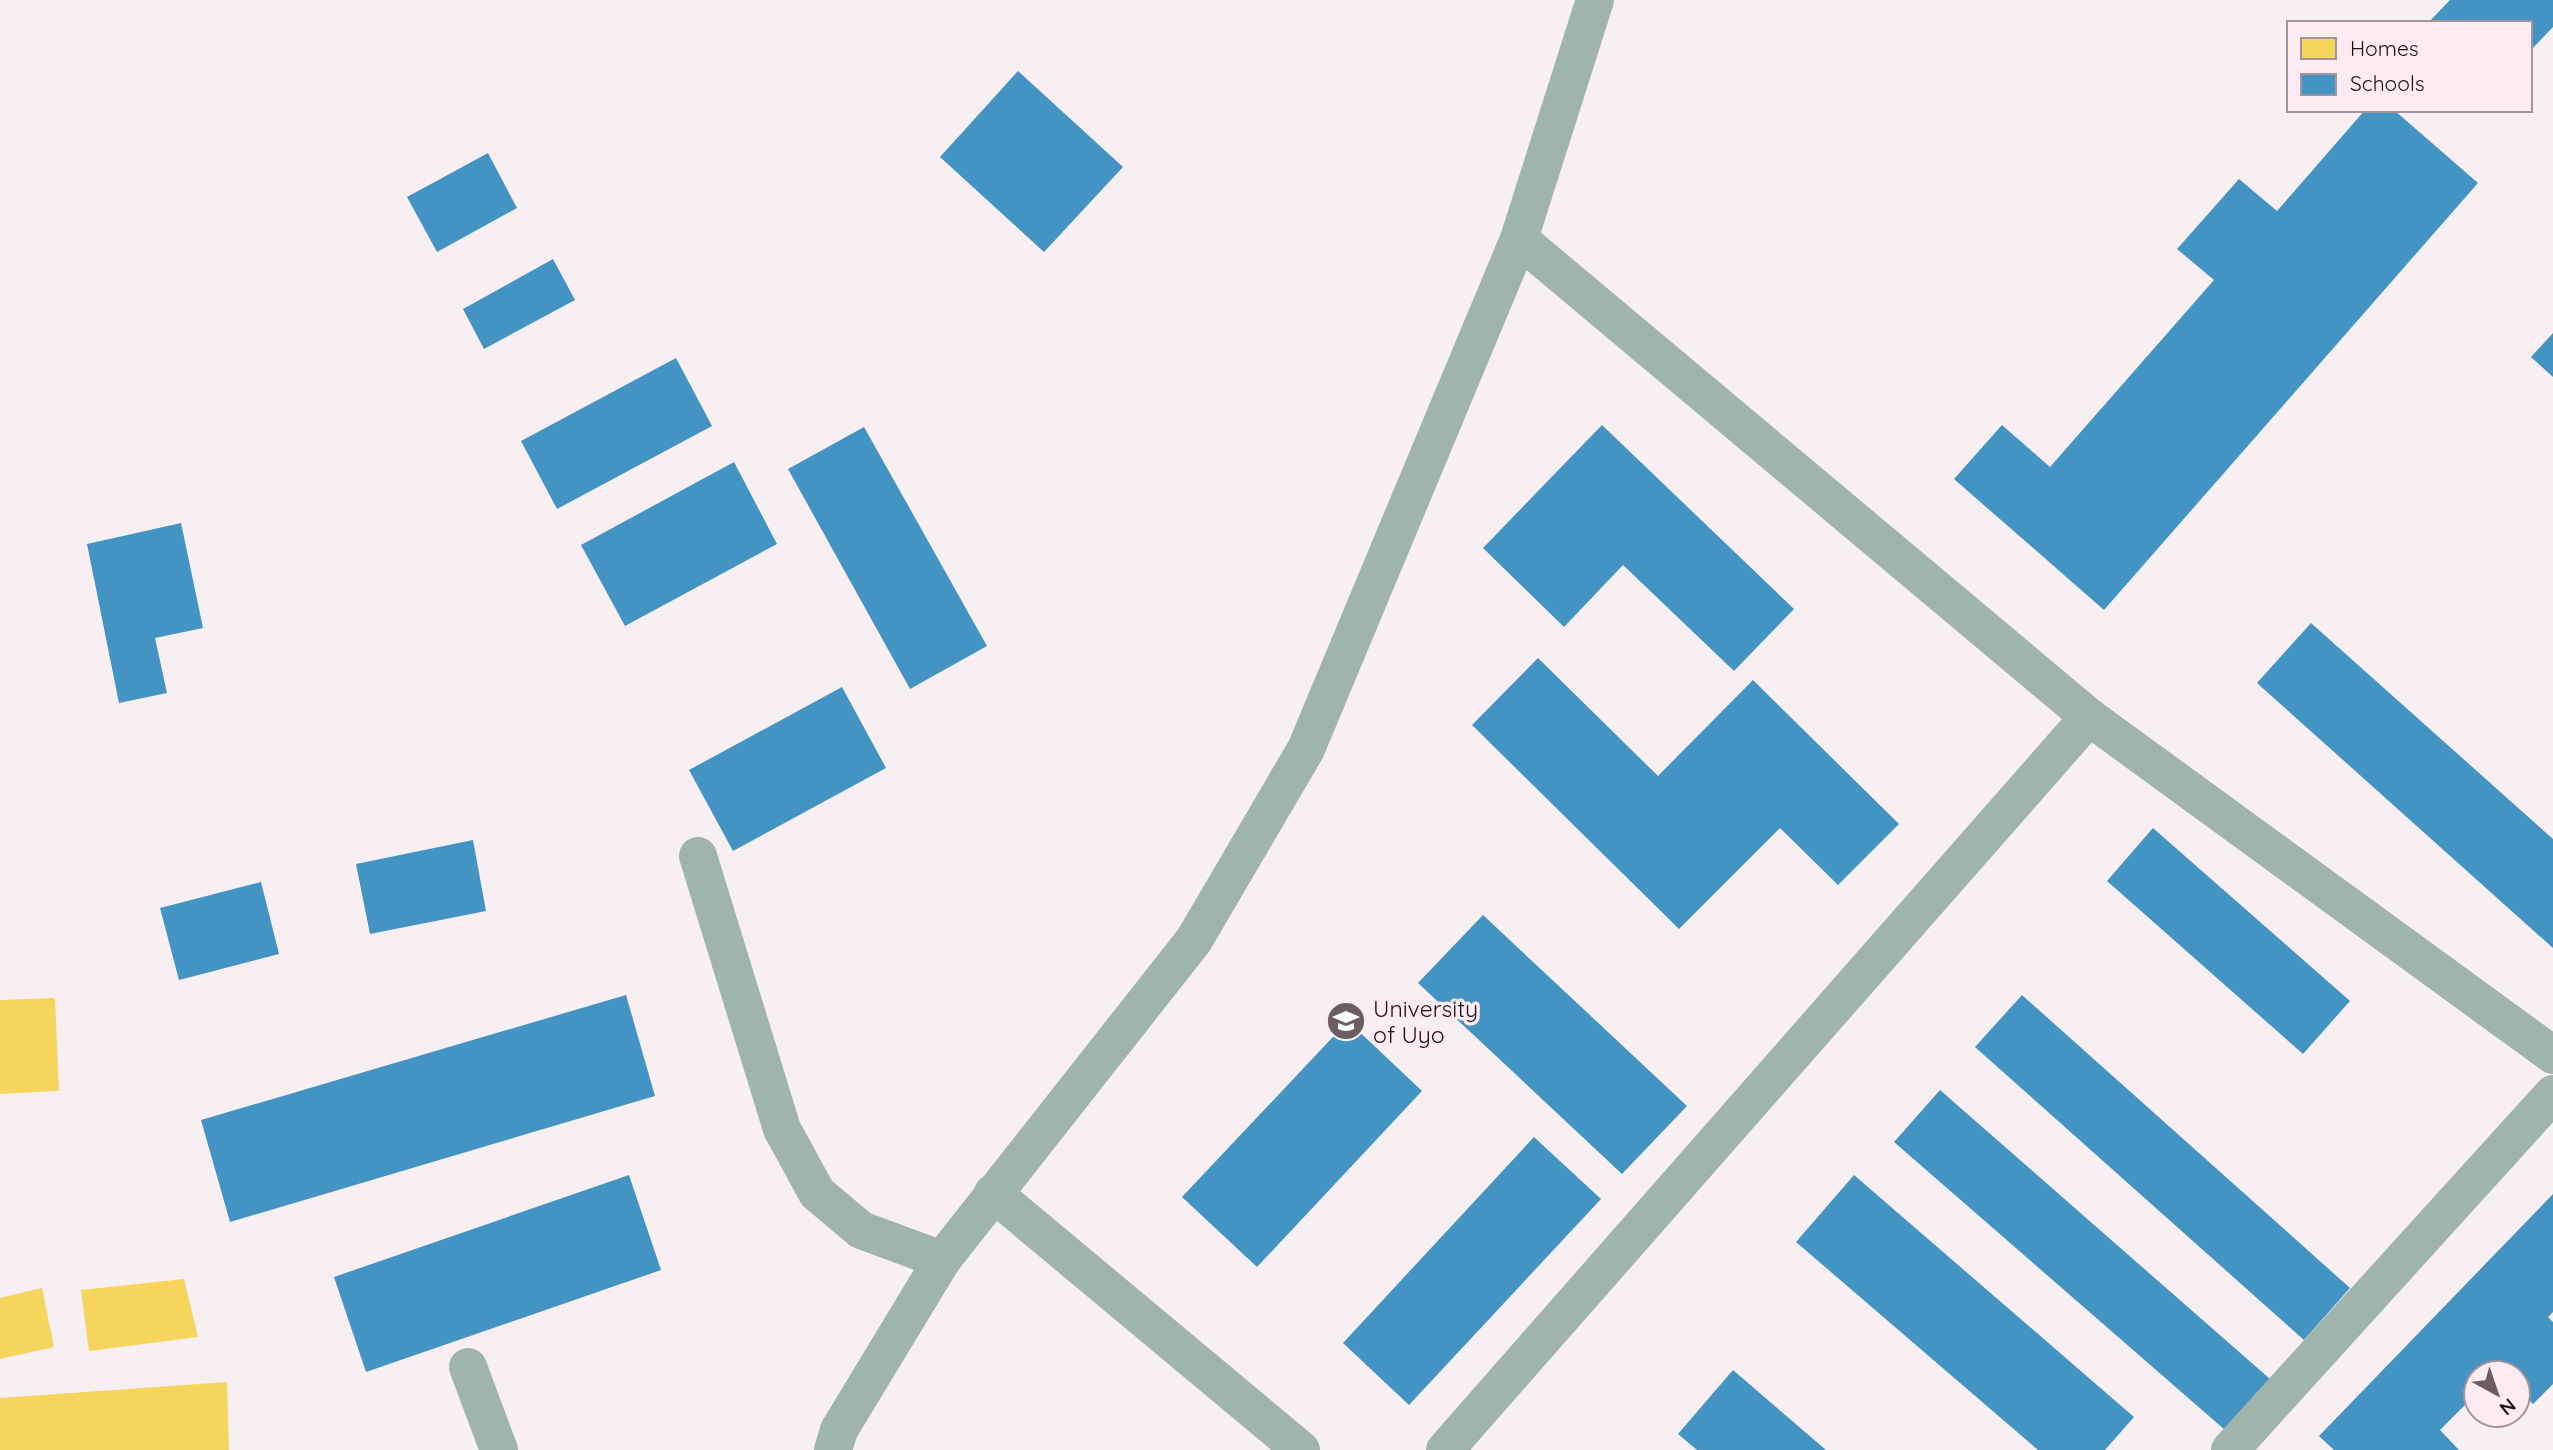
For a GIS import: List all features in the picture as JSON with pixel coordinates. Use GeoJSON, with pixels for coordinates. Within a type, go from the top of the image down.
{"type":"FeatureCollection","features":[{"type":"Feature","properties":{"kind":"street"},"geometry":{"type":"LineString","coordinates":[[833,1450],[839,1430],[943,1260],[1194,940],[1306,750],[1519,239],[1595,0]]}},
{"type":"Feature","properties":{"kind":"street"},"geometry":{"type":"LineString","coordinates":[[1519,239],[2089,717],[2553,1055]]}},
{"type":"Feature","properties":{"kind":"street"},"geometry":{"type":"LineString","coordinates":[[1445,1450],[2089,717]]}},
{"type":"Feature","properties":{"kind":"street"},"geometry":{"type":"LineString","coordinates":[[698,856],[782,1129],[817,1193],[861,1230],[943,1260]]}},
{"type":"Feature","properties":{"kind":"street"},"geometry":{"type":"LineString","coordinates":[[2230,1450],[2553,1094]]}},
{"type":"Feature","properties":{"kind":"street"},"geometry":{"type":"LineString","coordinates":[[993,1193],[1301,1450]]}},
{"type":"Feature","properties":{"kind":"street"},"geometry":{"type":"LineString","coordinates":[[468,1367],[499,1450]]}},
{"type":"Feature","properties":{"kind":"building: Homes"},"geometry":{"type":"Polygon","coordinates":[[[55,998],[59,1091],[0,1094],[0,1000],[55,998]]]}},
{"type":"Feature","properties":{"kind":"building: Homes"},"geometry":{"type":"Polygon","coordinates":[[[184,1279],[198,1337],[89,1351],[81,1290],[184,1279]]]}},
{"type":"Feature","properties":{"kind":"building: Homes"},"geometry":{"type":"Polygon","coordinates":[[[42,1288],[54,1347],[0,1359],[0,1298],[42,1288]]]}},
{"type":"Feature","properties":{"kind":"building: Homes"},"geometry":{"type":"Polygon","coordinates":[[[227,1382],[229,1450],[0,1450],[0,1398],[227,1382]]]}},
{"type":"Feature","properties":{"kind":"building: Schools"},"geometry":{"type":"Polygon","coordinates":[[[2450,0],[2553,0],[2553,27],[2532,49],[2532,21],[2430,21],[2450,0]]]}},
{"type":"Feature","properties":{"kind":"building: Schools"},"geometry":{"type":"Polygon","coordinates":[[[1018,71],[1123,167],[1044,252],[940,157],[1018,71]]]}},
{"type":"Feature","properties":{"kind":"building: Schools"},"geometry":{"type":"Polygon","coordinates":[[[2363,112],[2396,112],[2478,183],[2104,610],[1954,479],[2002,425],[2050,467],[2214,280],[2177,249],[2239,179],[2277,211],[2363,112]]]}},
{"type":"Feature","properties":{"kind":"building: Schools"},"geometry":{"type":"Polygon","coordinates":[[[488,153],[517,208],[437,252],[407,197],[488,153]]]}},
{"type":"Feature","properties":{"kind":"building: Schools"},"geometry":{"type":"Polygon","coordinates":[[[553,259],[575,300],[484,349],[463,309],[553,259]]]}},
{"type":"Feature","properties":{"kind":"building: Schools"},"geometry":{"type":"Polygon","coordinates":[[[2553,333],[2553,377],[2531,357],[2553,333]]]}},
{"type":"Feature","properties":{"kind":"building: Schools"},"geometry":{"type":"Polygon","coordinates":[[[676,358],[712,426],[557,509],[521,441],[676,358]]]}},
{"type":"Feature","properties":{"kind":"building: Schools"},"geometry":{"type":"Polygon","coordinates":[[[1602,425],[1794,609],[1734,671],[1623,565],[1564,627],[1483,548],[1602,425]]]}},
{"type":"Feature","properties":{"kind":"building: Schools"},"geometry":{"type":"Polygon","coordinates":[[[864,427],[987,646],[910,689],[788,469],[864,427]]]}},
{"type":"Feature","properties":{"kind":"building: Schools"},"geometry":{"type":"Polygon","coordinates":[[[734,462],[777,544],[625,626],[581,545],[734,462]]]}},
{"type":"Feature","properties":{"kind":"building: Schools"},"geometry":{"type":"Polygon","coordinates":[[[181,523],[203,628],[155,638],[167,693],[119,703],[87,544],[181,523]]]}},
{"type":"Feature","properties":{"kind":"building: Schools"},"geometry":{"type":"Polygon","coordinates":[[[2311,623],[2553,839],[2553,948],[2257,683],[2311,623]]]}},
{"type":"Feature","properties":{"kind":"building: Schools"},"geometry":{"type":"Polygon","coordinates":[[[1538,658],[1658,776],[1753,680],[1899,824],[1838,885],[1780,828],[1679,929],[1472,725],[1538,658]]]}},
{"type":"Feature","properties":{"kind":"building: Schools"},"geometry":{"type":"Polygon","coordinates":[[[842,687],[886,768],[733,851],[689,770],[842,687]]]}},
{"type":"Feature","properties":{"kind":"building: Schools"},"geometry":{"type":"Polygon","coordinates":[[[2153,828],[2350,1001],[2303,1054],[2107,881],[2153,828]]]}},
{"type":"Feature","properties":{"kind":"building: Schools"},"geometry":{"type":"Polygon","coordinates":[[[473,840],[486,911],[370,934],[356,864],[473,840]]]}},
{"type":"Feature","properties":{"kind":"building: Schools"},"geometry":{"type":"Polygon","coordinates":[[[261,882],[279,954],[179,980],[160,908],[261,882]]]}},
{"type":"Feature","properties":{"kind":"building: Schools"},"geometry":{"type":"Polygon","coordinates":[[[1483,915],[1687,1106],[1622,1174],[1418,983],[1483,915]]]}},
{"type":"Feature","properties":{"kind":"building: Schools"},"geometry":{"type":"Polygon","coordinates":[[[626,995],[655,1096],[230,1222],[201,1120],[626,995]]]}},
{"type":"Feature","properties":{"kind":"building: Schools"},"geometry":{"type":"Polygon","coordinates":[[[2022,995],[2350,1288],[2304,1340],[1975,1047],[2022,995]]]}},
{"type":"Feature","properties":{"kind":"building: Schools"},"geometry":{"type":"Polygon","coordinates":[[[1348,1021],[1422,1091],[1257,1267],[1182,1197],[1348,1021]]]}},
{"type":"Feature","properties":{"kind":"building: Schools"},"geometry":{"type":"Polygon","coordinates":[[[1940,1090],[2270,1379],[2225,1430],[1894,1142],[1940,1090]]]}},
{"type":"Feature","properties":{"kind":"building: Schools"},"geometry":{"type":"Polygon","coordinates":[[[1534,1137],[1601,1199],[1409,1405],[1343,1343],[1534,1137]]]}},
{"type":"Feature","properties":{"kind":"building: Schools"},"geometry":{"type":"Polygon","coordinates":[[[629,1175],[661,1270],[366,1372],[334,1277],[629,1175]]]}},
{"type":"Feature","properties":{"kind":"building: Schools"},"geometry":{"type":"Polygon","coordinates":[[[1854,1175],[2134,1417],[2105,1450],[2038,1450],[1796,1242],[1854,1175]]]}},
{"type":"Feature","properties":{"kind":"building: Schools"},"geometry":{"type":"Polygon","coordinates":[[[2553,1194],[2553,1312],[2548,1317],[2553,1322],[2553,1384],[2533,1404],[2532,1359],[2462,1359],[2462,1408],[2440,1430],[2459,1450],[2334,1450],[2319,1436],[2553,1194]]]}},
{"type":"Feature","properties":{"kind":"building: Schools"},"geometry":{"type":"Polygon","coordinates":[[[1733,1370],[1826,1450],[1697,1450],[1678,1434],[1733,1370]]]}},
{"type":"Feature","properties":{"kind":"place","name":"University of Uyo"},"geometry":{"type":"Point","coordinates":[1346,1021]}}]}
